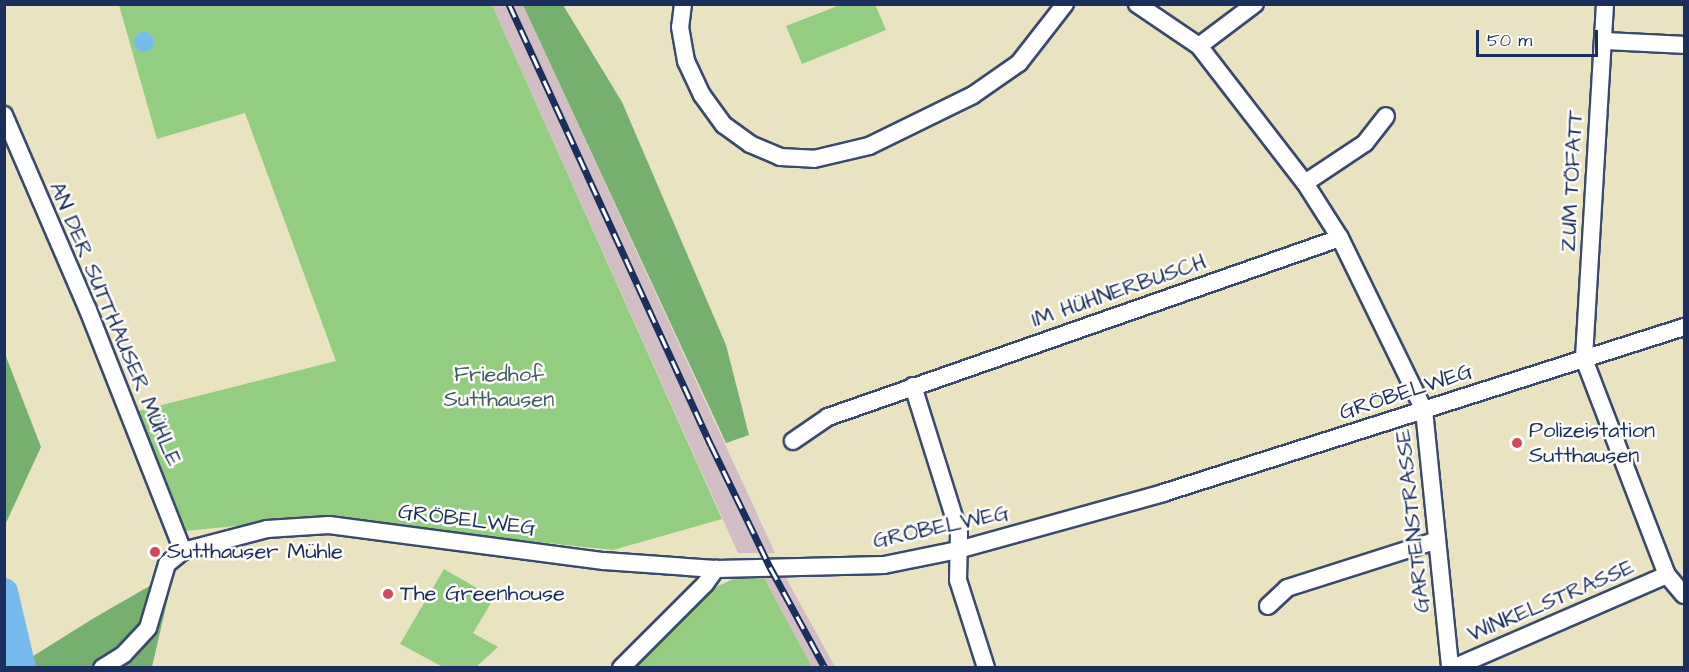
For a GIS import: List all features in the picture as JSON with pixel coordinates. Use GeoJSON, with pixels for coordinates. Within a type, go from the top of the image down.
{"type":"FeatureCollection","features":[{"type":"Feature","properties":{"kind":"street"},"geometry":{"type":"LineString","coordinates":[[683,4],[680,27],[686,61],[702,94],[724,125],[750,144],[780,157],[813,159],[869,146],[973,95],[1019,63],[1065,4]]}},
{"type":"Feature","properties":{"kind":"street","name":"GARTENSTRASSE"},"geometry":{"type":"LineString","coordinates":[[1137,4],[1199,46],[1305,183],[1340,238],[1424,410],[1452,668]]}},
{"type":"Feature","properties":{"kind":"street"},"geometry":{"type":"LineString","coordinates":[[1199,46],[1256,4]]}},
{"type":"Feature","properties":{"kind":"street","name":"ZUM TÖFATT"},"geometry":{"type":"LineString","coordinates":[[1584,359],[1605,4]]}},
{"type":"Feature","properties":{"kind":"street"},"geometry":{"type":"LineString","coordinates":[[1603,41],[1684,45]]}},
{"type":"Feature","properties":{"kind":"street","name":"AN DER SUTTHAUSER MÜHLE"},"geometry":{"type":"LineString","coordinates":[[4,115],[88,310],[183,551]]}},
{"type":"Feature","properties":{"kind":"street"},"geometry":{"type":"LineString","coordinates":[[1305,183],[1365,143],[1386,116]]}},
{"type":"Feature","properties":{"kind":"street","name":"IM HÜHNERBUSCH"},"geometry":{"type":"LineString","coordinates":[[793,441],[828,417],[1340,238]]}},
{"type":"Feature","properties":{"kind":"street","name":"GRÖBELWEG"},"geometry":{"type":"LineString","coordinates":[[183,551],[267,529],[329,525],[604,561],[716,569],[884,565],[958,550],[1163,493],[1684,327]]}},
{"type":"Feature","properties":{"kind":"street"},"geometry":{"type":"LineString","coordinates":[[1584,359],[1667,575],[1684,595]]}},
{"type":"Feature","properties":{"kind":"street"},"geometry":{"type":"LineString","coordinates":[[913,386],[959,533],[958,580],[986,668]]}},
{"type":"Feature","properties":{"kind":"street"},"geometry":{"type":"LineString","coordinates":[[1268,606],[1287,588],[1437,540]]}},
{"type":"Feature","properties":{"kind":"street"},"geometry":{"type":"LineString","coordinates":[[102,668],[124,654],[148,628],[167,564],[183,551]]}},
{"type":"Feature","properties":{"kind":"street"},"geometry":{"type":"LineString","coordinates":[[621,668],[705,584],[716,569]]}},
{"type":"Feature","properties":{"kind":"street","name":"WINKELSTRASSE"},"geometry":{"type":"LineString","coordinates":[[1452,668],[1667,575]]}},
{"type":"Feature","properties":{"kind":"shaded area"},"geometry":{"type":"Polygon","coordinates":[[[492,5],[523,5],[775,553],[738,553],[492,5]]]}},
{"type":"Feature","properties":{"kind":"shaded area"},"geometry":{"type":"Polygon","coordinates":[[[763,576],[785,576],[835,667],[812,667],[763,576]]]}},
{"type":"Feature","properties":{"kind":"green space"},"geometry":{"type":"Polygon","coordinates":[[[875,4],[886,30],[802,64],[786,26],[840,5],[875,4]]]}},
{"type":"Feature","properties":{"kind":"green space","name":"Friedhof Sutthausen"},"geometry":{"type":"Polygon","coordinates":[[[119,5],[492,5],[722,519],[613,550],[317,518],[185,531],[138,411],[336,361],[245,113],[157,139],[119,5]]]}},
{"type":"Feature","properties":{"kind":"green space"},"geometry":{"type":"Polygon","coordinates":[[[523,5],[563,5],[622,102],[726,345],[749,435],[726,443],[523,5]]]}},
{"type":"Feature","properties":{"kind":"green space"},"geometry":{"type":"Polygon","coordinates":[[[5,354],[41,447],[5,525],[5,354]]]}},
{"type":"Feature","properties":{"kind":"green space"},"geometry":{"type":"Polygon","coordinates":[[[444,569],[494,598],[473,633],[498,647],[476,667],[443,667],[400,644],[444,569]]]}},
{"type":"Feature","properties":{"kind":"green space"},"geometry":{"type":"Polygon","coordinates":[[[174,572],[152,667],[14,668],[94,618],[174,572]]]}},
{"type":"Feature","properties":{"kind":"green space"},"geometry":{"type":"Polygon","coordinates":[[[740,576],[763,576],[812,667],[631,668],[707,591],[740,576]]]}},
{"type":"Feature","properties":{"kind":"green space"},"geometry":{"type":"Polygon","coordinates":[[[5,592],[19,661],[8,668],[4,667],[5,592]]]}},
{"type":"Feature","properties":{"kind":"water"},"geometry":{"type":"Polygon","coordinates":[[[140,32],[148,32],[154,38],[154,46],[148,52],[140,52],[134,46],[134,38],[140,32]]]}},
{"type":"Feature","properties":{"kind":"waterway"},"geometry":{"type":"LineString","coordinates":[[4,592],[22,668]]}},
{"type":"Feature","properties":{"kind":"railway"},"geometry":{"type":"LineString","coordinates":[[509,4],[711,445],[770,567],[825,668]]}},
{"type":"Feature","properties":{"kind":"place","name":"Polizeistation Sutthausen"},"geometry":{"type":"Point","coordinates":[1517,443]}},
{"type":"Feature","properties":{"kind":"place","name":"Sutthauser Mühle"},"geometry":{"type":"Point","coordinates":[155,552]}},
{"type":"Feature","properties":{"kind":"place","name":"The Greenhouse"},"geometry":{"type":"Point","coordinates":[388,594]}}]}
